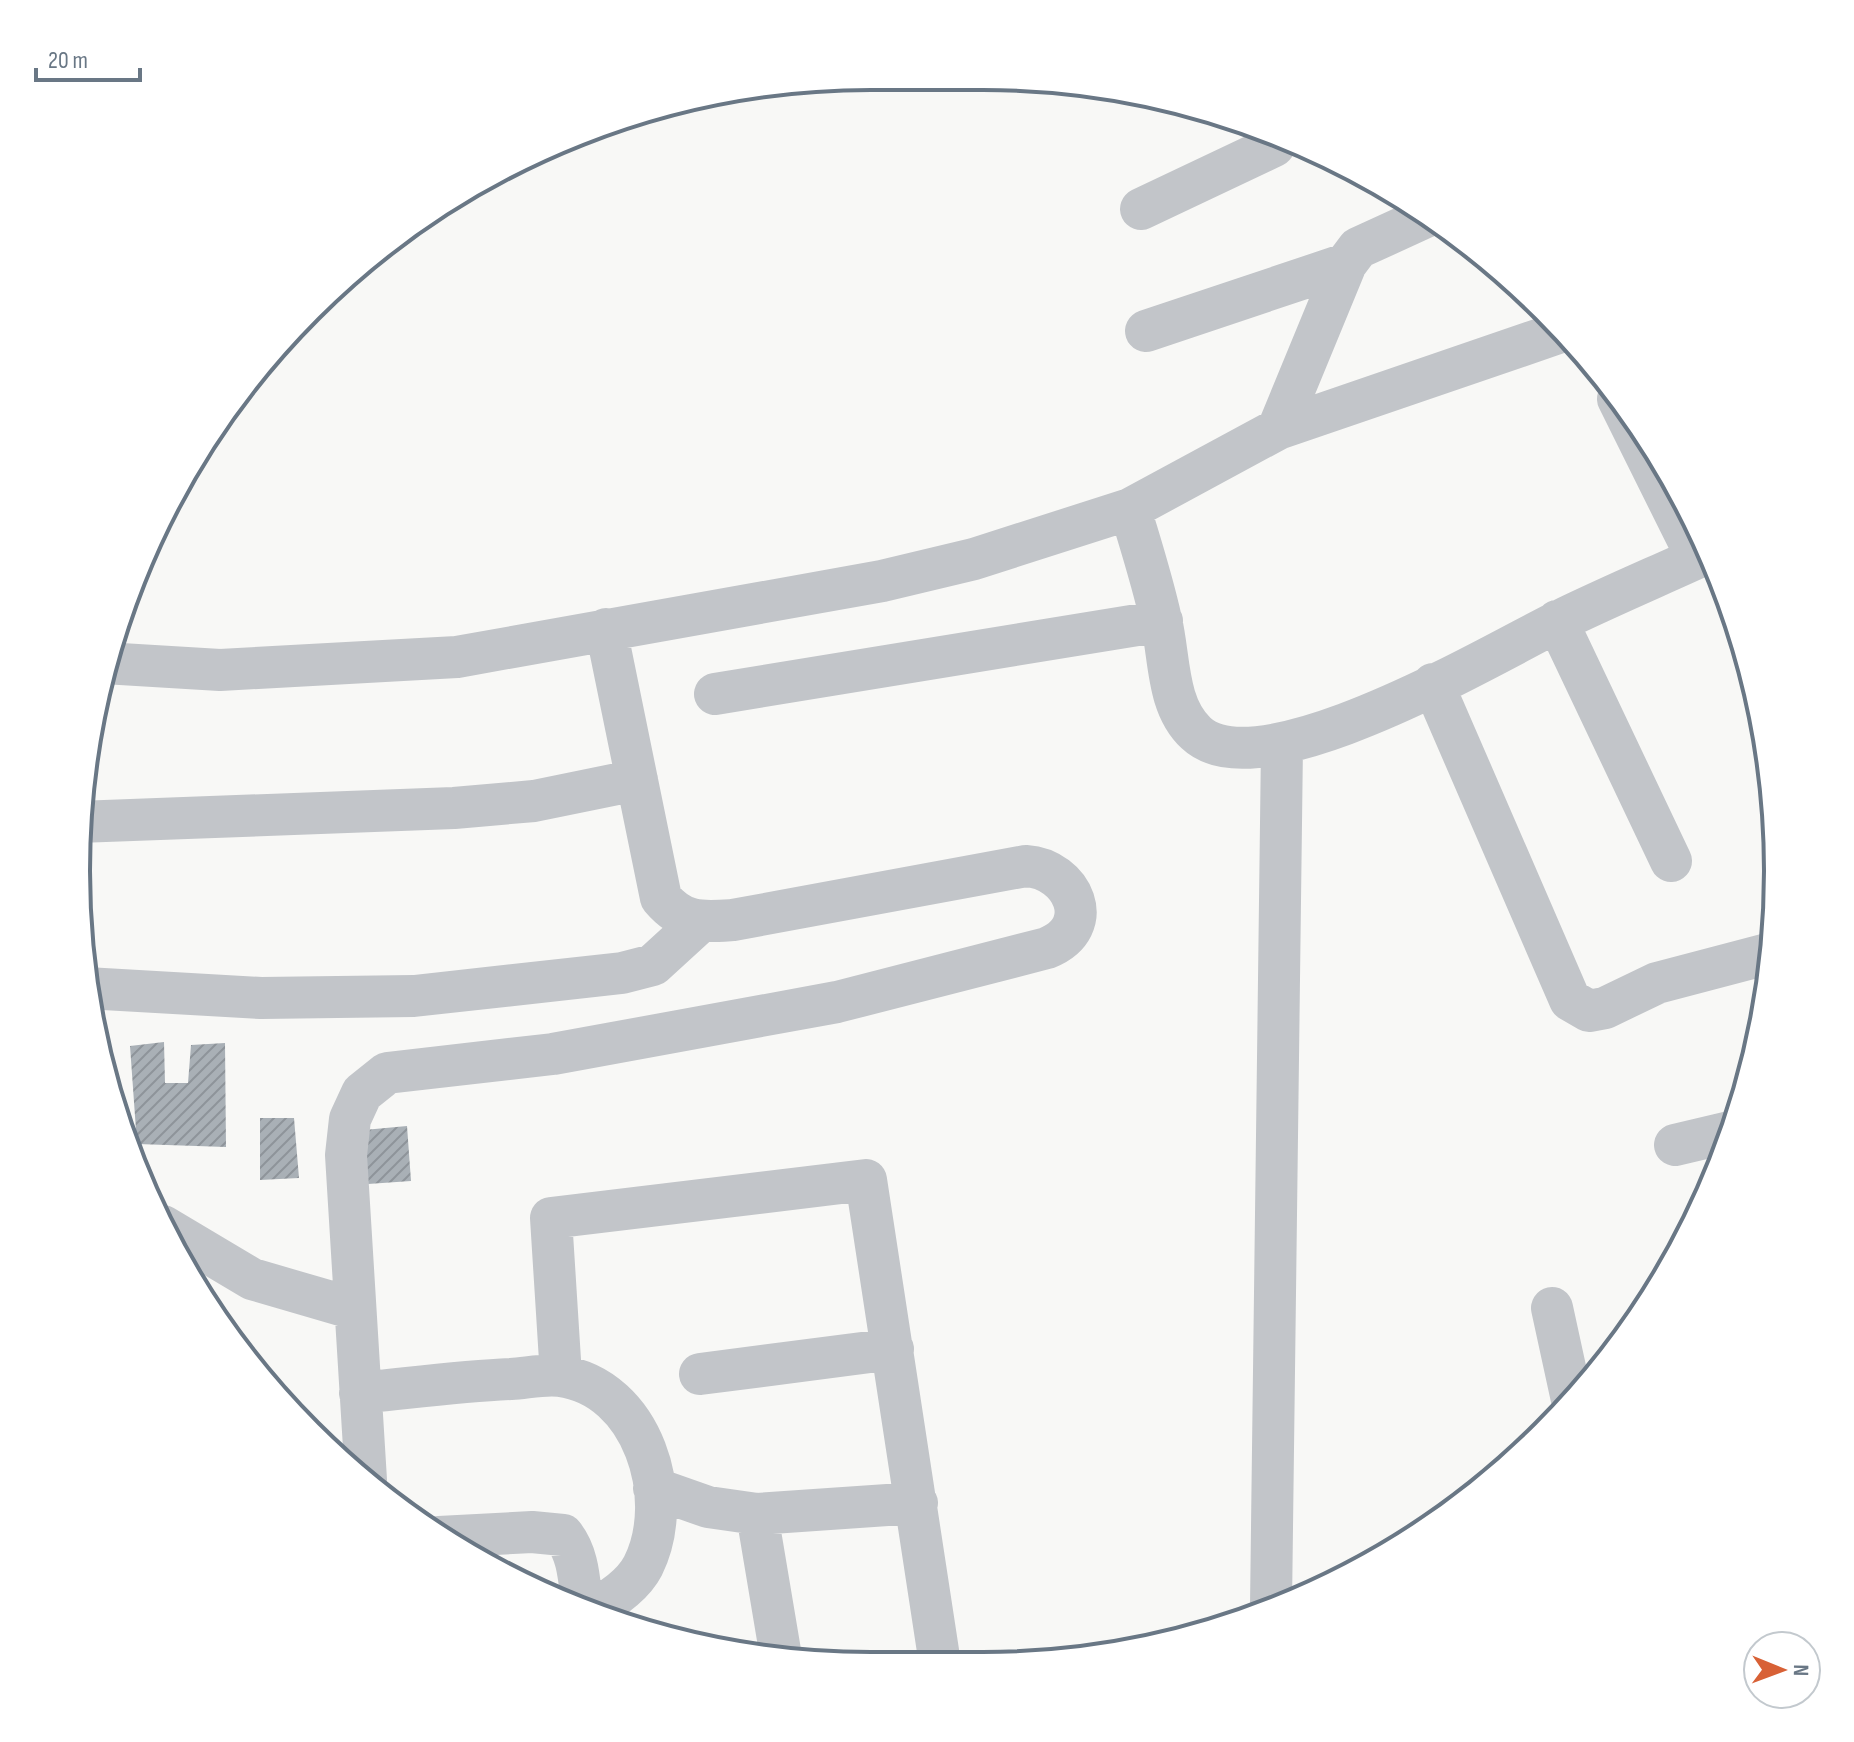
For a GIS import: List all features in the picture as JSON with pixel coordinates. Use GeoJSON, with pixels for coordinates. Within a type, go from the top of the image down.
{"type":"FeatureCollection","features":[{"type":"Feature","properties":{"kind":"street"},"geometry":{"type":"LineString","coordinates":[[1141,209],[1263,142]]}},
{"type":"Feature","properties":{"kind":"street"},"geometry":{"type":"LineString","coordinates":[[1278,429],[1346,264],[1358,248],[1416,221]]}},
{"type":"Feature","properties":{"kind":"street"},"geometry":{"type":"LineString","coordinates":[[1146,331],[1346,264]]}},
{"type":"Feature","properties":{"kind":"street"},"geometry":{"type":"LineString","coordinates":[[118,664],[176,669],[318,667],[457,657],[882,581],[974,559],[1130,509],[1278,429],[1551,336]]}},
{"type":"Feature","properties":{"kind":"street"},"geometry":{"type":"LineString","coordinates":[[1130,509],[1162,621],[1174,695],[1185,720],[1198,735],[1212,743],[1244,748],[1282,745],[1322,734],[1499,655],[1557,621],[1698,558]]}},
{"type":"Feature","properties":{"kind":"street"},"geometry":{"type":"LineString","coordinates":[[715,694],[1162,621]]}},
{"type":"Feature","properties":{"kind":"street"},"geometry":{"type":"LineString","coordinates":[[1557,621],[1671,861]]}},
{"type":"Feature","properties":{"kind":"street"},"geometry":{"type":"LineString","coordinates":[[365,1465],[346,1155],[350,1119],[362,1093],[387,1073],[553,1054],[837,1002],[1047,948],[1069,934],[1076,908],[1060,878],[1040,867],[1026,866],[783,913],[700,922],[674,913],[661,898],[606,629]]}},
{"type":"Feature","properties":{"kind":"street"},"geometry":{"type":"LineString","coordinates":[[1433,684],[1570,1000],[1589,1011],[1605,1008],[1657,983],[1759,956]]}},
{"type":"Feature","properties":{"kind":"street"},"geometry":{"type":"LineString","coordinates":[[1271,1597],[1282,745]]}},
{"type":"Feature","properties":{"kind":"street"},"geometry":{"type":"LineString","coordinates":[[92,821],[454,808],[534,801],[637,780]]}},
{"type":"Feature","properties":{"kind":"street"},"geometry":{"type":"LineString","coordinates":[[100,989],[261,998],[414,996],[622,973],[653,965],[700,922]]}},
{"type":"Feature","properties":{"kind":"street"},"geometry":{"type":"LineString","coordinates":[[1675,1145],[1718,1135]]}},
{"type":"Feature","properties":{"kind":"street"},"geometry":{"type":"LineString","coordinates":[[561,1376],[551,1218],[866,1180],[938,1652]]}},
{"type":"Feature","properties":{"kind":"street"},"geometry":{"type":"LineString","coordinates":[[182,1237],[252,1279],[355,1309]]}},
{"type":"Feature","properties":{"kind":"street"},"geometry":{"type":"LineString","coordinates":[[1552,1308],[1569,1387]]}},
{"type":"Feature","properties":{"kind":"street"},"geometry":{"type":"LineString","coordinates":[[700,1374],[893,1349]]}},
{"type":"Feature","properties":{"kind":"street"},"geometry":{"type":"LineString","coordinates":[[360,1393],[465,1381],[561,1376],[603,1392],[622,1407],[638,1431],[654,1488],[653,1535],[642,1568],[602,1604]]}},
{"type":"Feature","properties":{"kind":"street"},"geometry":{"type":"LineString","coordinates":[[654,1488],[708,1507],[757,1514],[917,1503]]}},
{"type":"Feature","properties":{"kind":"street"},"geometry":{"type":"LineString","coordinates":[[757,1514],[779,1646]]}},
{"type":"Feature","properties":{"kind":"street"},"geometry":{"type":"LineString","coordinates":[[462,1536],[532,1532],[563,1535],[572,1546],[583,1597]]}},
{"type":"Feature","properties":{"kind":"building"},"geometry":{"type":"Polygon","coordinates":[[[164,1042],[165,1083],[188,1083],[191,1045],[225,1043],[226,1147],[139,1144],[130,1046],[164,1042]]]}},
{"type":"Feature","properties":{"kind":"building"},"geometry":{"type":"Polygon","coordinates":[[[260,1118],[294,1118],[299,1178],[260,1180],[260,1118]]]}},
{"type":"Feature","properties":{"kind":"building"},"geometry":{"type":"Polygon","coordinates":[[[407,1126],[411,1181],[368,1184],[364,1130],[407,1126]]]}}]}
